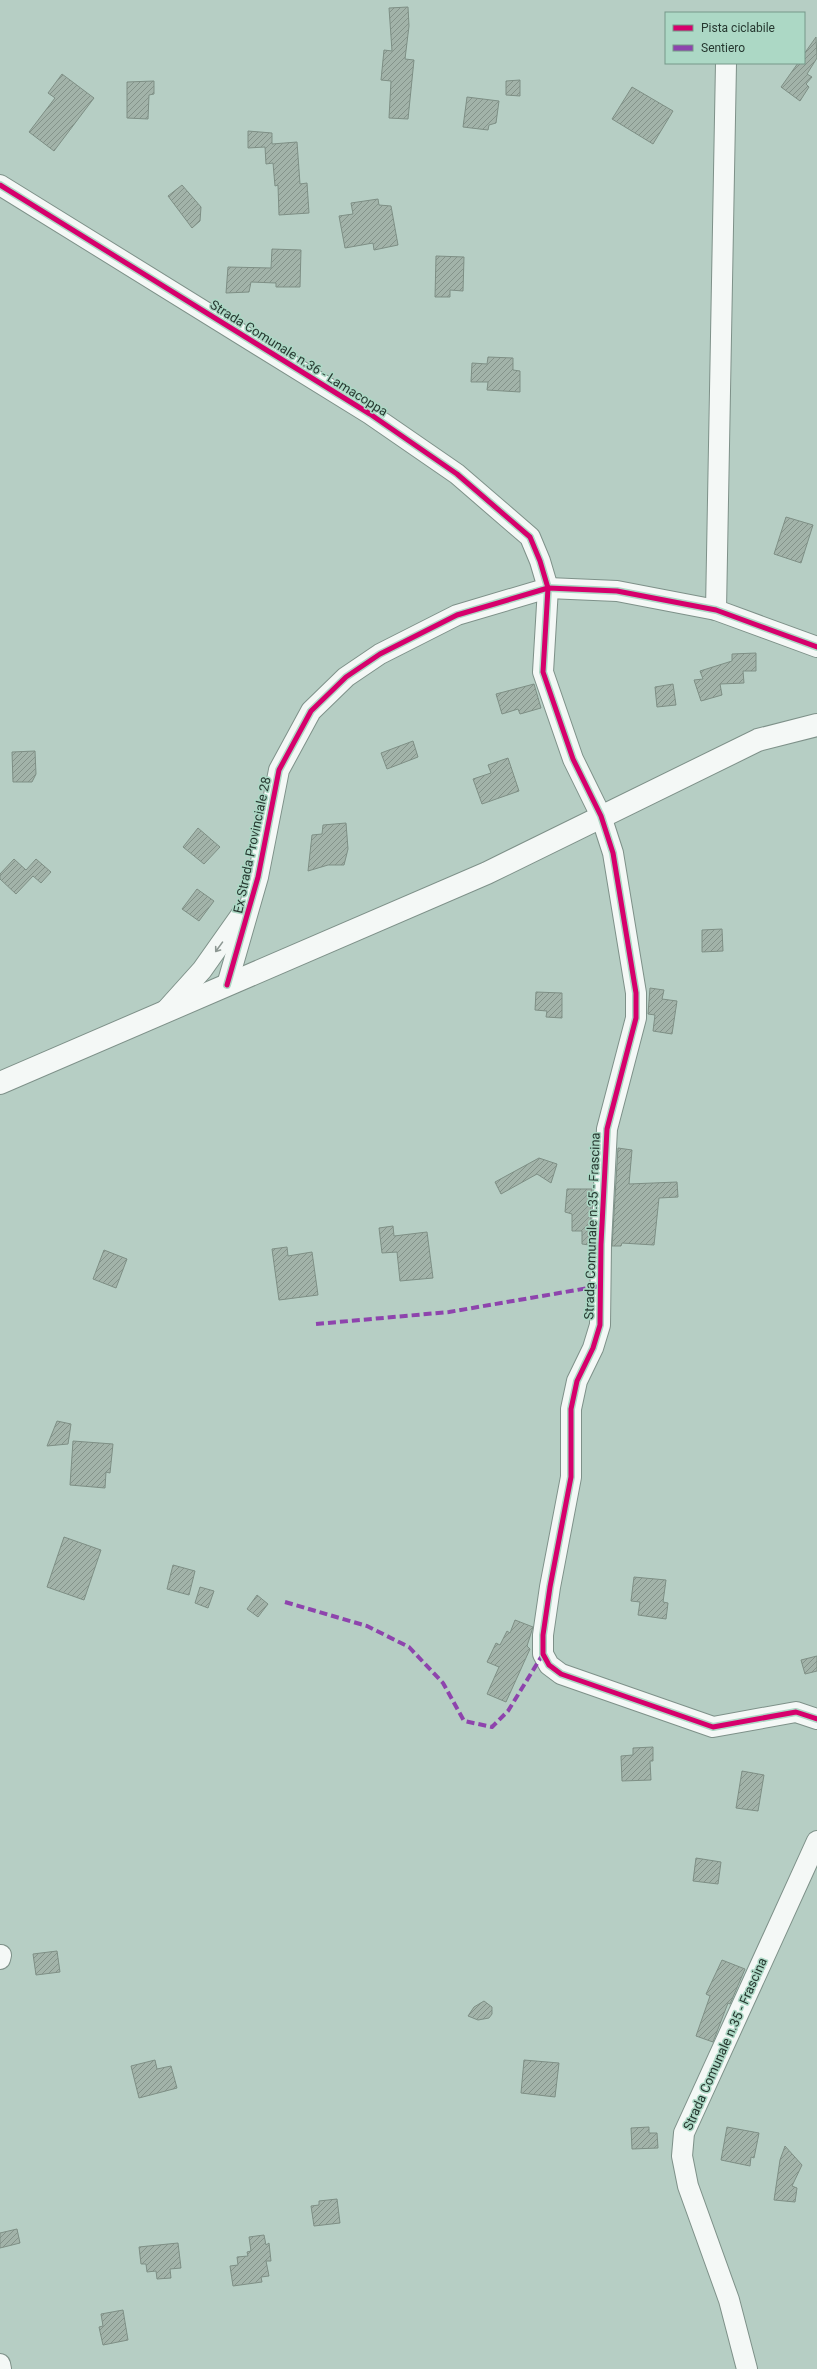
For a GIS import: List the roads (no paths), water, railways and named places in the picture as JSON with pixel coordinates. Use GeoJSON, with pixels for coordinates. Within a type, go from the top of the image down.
{"type":"FeatureCollection","features":[{"type":"Feature","properties":{"kind":"main road"},"geometry":{"type":"LineString","coordinates":[[0,1083],[166,1010],[487,874],[601,816],[758,740],[817,725]]}},
{"type":"Feature","properties":{"kind":"street"},"geometry":{"type":"LineString","coordinates":[[716,610],[726,64]]}},
{"type":"Feature","properties":{"kind":"street","name":"Strada Comunale n.36 - Lamacoppa"},"geometry":{"type":"LineString","coordinates":[[0,185],[370,414],[457,474],[530,537],[548,588]]}},
{"type":"Feature","properties":{"kind":"street","name":"Ex Strada Provinciale 28"},"geometry":{"type":"LineString","coordinates":[[227,985],[258,877],[279,770],[311,711],[346,677],[380,654],[456,615],[548,588],[617,591],[716,610],[817,647]]}},
{"type":"Feature","properties":{"kind":"street","name":"Strada Comunale n.35 - Frascina"},"geometry":{"type":"LineString","coordinates":[[548,588],[542,672],[573,759],[601,816],[613,854],[629,939],[636,992],[636,1018],[607,1128],[601,1244],[600,1326],[593,1348],[577,1381],[571,1409],[571,1477],[550,1587],[543,1635],[543,1654],[549,1665],[561,1674],[714,1728],[796,1712],[817,1719]]}},
{"type":"Feature","properties":{"kind":"street","name":"Ex Strada Provinciale 28"},"geometry":{"type":"LineString","coordinates":[[166,1010],[202,970],[239,920],[258,877]]}},
{"type":"Feature","properties":{"kind":"street","name":"Strada Comunale n.35 - Frascina"},"geometry":{"type":"LineString","coordinates":[[747,2369],[729,2300],[688,2186],[682,2156],[684,2133],[817,1841]]}},
{"type":"Feature","properties":{"kind":"street"},"geometry":{"type":"LineString","coordinates":[[0,2364],[1,2369]]}}]}
